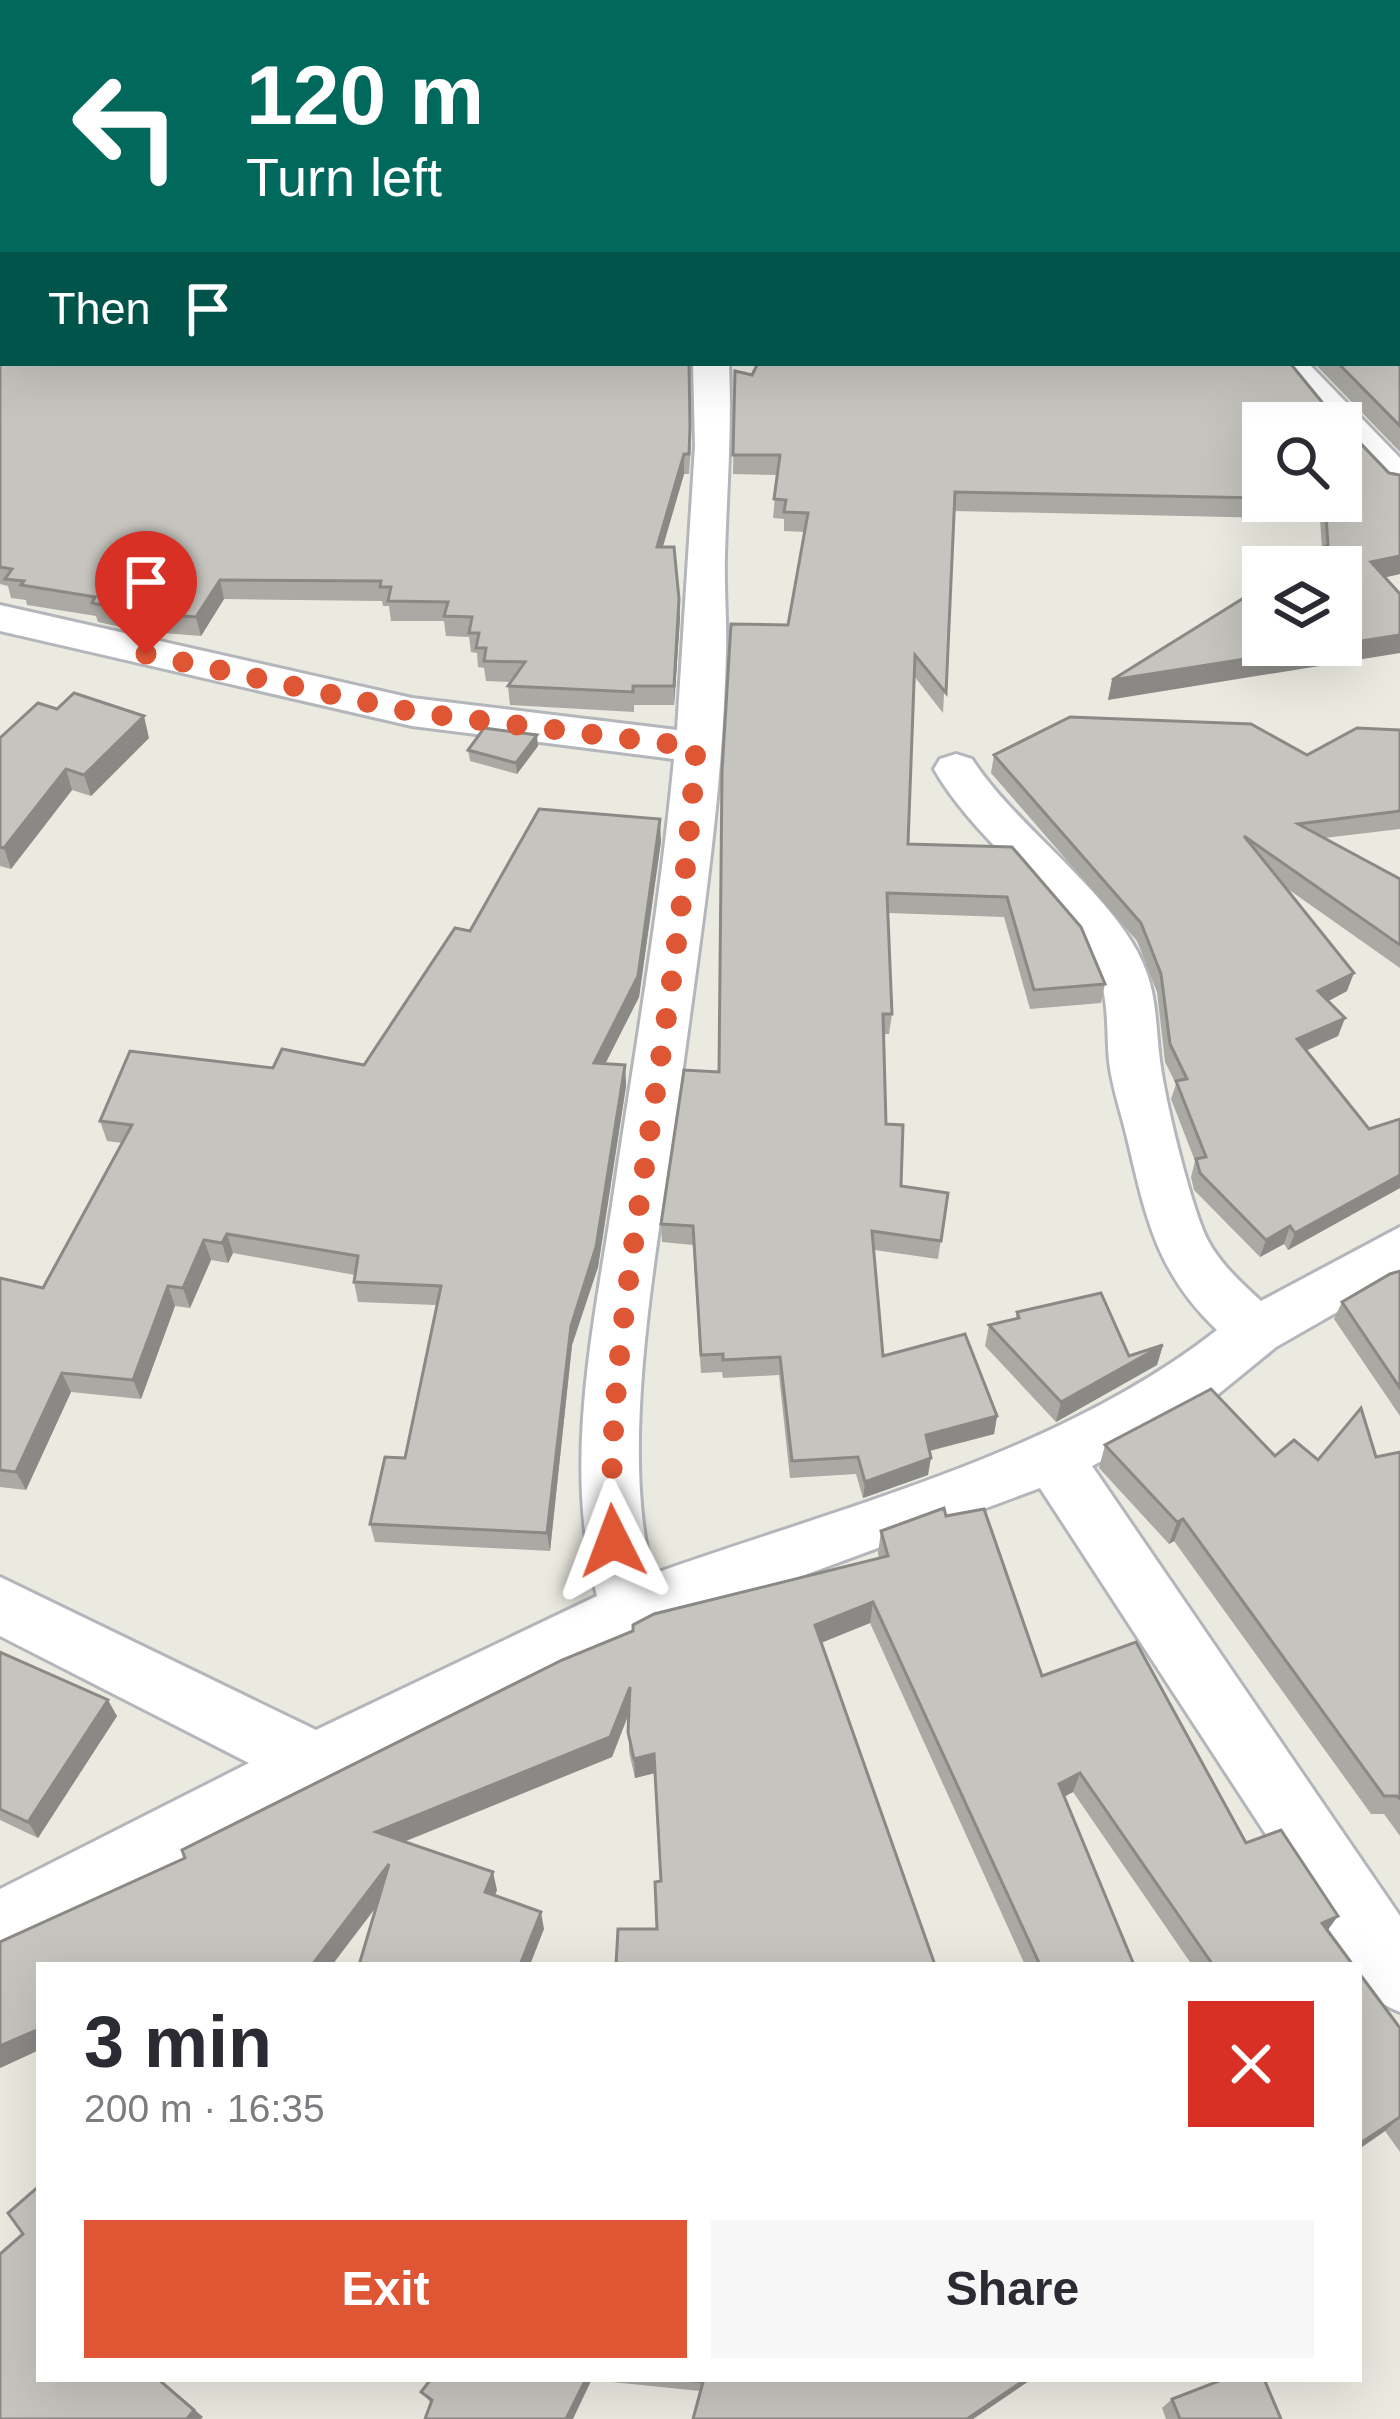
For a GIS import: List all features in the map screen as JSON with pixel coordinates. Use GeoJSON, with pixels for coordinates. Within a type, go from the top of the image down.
{"type":"FeatureCollection","features":[{"type":"Feature","properties":{"kind":"street"},"geometry":{"type":"LineString","coordinates":[[632,1610],[613,1541],[609,1461],[618,1354],[689,846],[714,446],[711,366]]}},
{"type":"Feature","properties":{"kind":"street"},"geometry":{"type":"LineString","coordinates":[[1291,366],[1400,482]]}},
{"type":"Feature","properties":{"kind":"street"},"geometry":{"type":"LineString","coordinates":[[0,618],[412,712],[696,747]]}},
{"type":"Feature","properties":{"kind":"street"},"geometry":{"type":"LineString","coordinates":[[956,769],[974,798],[1088,921],[1121,968],[1133,1018],[1135,1064],[1178,1239],[1215,1293],[1256,1331]]}},
{"type":"Feature","properties":{"kind":"street"},"geometry":{"type":"LineString","coordinates":[[0,1926],[316,1763],[632,1610],[1053,1457],[1180,1392],[1256,1331],[1400,1250]]}},
{"type":"Feature","properties":{"kind":"street"},"geometry":{"type":"LineString","coordinates":[[1053,1457],[1400,1977]]}},
{"type":"Feature","properties":{"kind":"street"},"geometry":{"type":"LineString","coordinates":[[0,1605],[316,1763]]}},
{"type":"Feature","properties":{"kind":"building"},"geometry":{"type":"Polygon","coordinates":[[[0,366],[689,366],[689,454],[684,454],[657,547],[674,547],[679,599],[674,686],[633,686],[633,692],[508,686],[525,662],[484,661],[486,648],[476,648],[479,633],[469,633],[472,617],[444,616],[448,602],[388,601],[391,587],[380,587],[381,581],[220,580],[196,617],[133,612],[92,603],[95,597],[21,585],[24,581],[5,579],[12,569],[0,567],[0,366]]]}},
{"type":"Feature","properties":{"kind":"building"},"geometry":{"type":"Polygon","coordinates":[[[756,366],[1292,366],[1322,402],[1242,402],[1242,498],[955,492],[946,693],[915,655],[908,844],[1012,847],[1081,927],[1105,984],[1034,990],[1007,897],[887,893],[892,1014],[883,1014],[886,1124],[903,1125],[901,1186],[948,1193],[941,1241],[872,1231],[883,1356],[965,1334],[997,1416],[926,1435],[931,1458],[865,1482],[858,1457],[792,1461],[780,1357],[723,1360],[723,1354],[701,1355],[693,1226],[661,1224],[684,1070],[719,1072],[722,771],[731,624],[788,625],[808,513],[784,512],[786,500],[774,499],[780,455],[733,455],[735,371],[752,375],[756,366]]]}},
{"type":"Feature","properties":{"kind":"building"},"geometry":{"type":"Polygon","coordinates":[[[1341,366],[1400,366],[1400,426],[1341,366]]]}},
{"type":"Feature","properties":{"kind":"building"},"geometry":{"type":"Polygon","coordinates":[[[1362,445],[1389,473],[1400,475],[1400,556],[1371,562],[1400,594],[1400,635],[1362,641],[1362,546],[1328,545],[1326,522],[1362,522],[1362,445]]]}},
{"type":"Feature","properties":{"kind":"building"},"geometry":{"type":"Polygon","coordinates":[[[1242,599],[1242,660],[1112,680],[1242,599]]]}},
{"type":"Feature","properties":{"kind":"building"},"geometry":{"type":"Polygon","coordinates":[[[74,693],[144,716],[84,775],[66,769],[4,848],[0,847],[0,738],[38,703],[57,709],[74,693]]]}},
{"type":"Feature","properties":{"kind":"building"},"geometry":{"type":"Polygon","coordinates":[[[1070,717],[1251,724],[1307,755],[1357,728],[1400,730],[1400,811],[1298,824],[1400,879],[1400,945],[1244,836],[1354,973],[1318,991],[1345,1018],[1297,1039],[1369,1129],[1400,1119],[1400,1175],[1295,1233],[1290,1226],[1266,1240],[1200,1173],[1196,1159],[1206,1157],[1176,1081],[1187,1079],[1170,1044],[1161,974],[1141,923],[994,755],[1070,717]]]}},
{"type":"Feature","properties":{"kind":"building"},"geometry":{"type":"Polygon","coordinates":[[[484,728],[537,735],[516,763],[468,750],[484,728]]]}},
{"type":"Feature","properties":{"kind":"building"},"geometry":{"type":"Polygon","coordinates":[[[539,809],[660,819],[638,976],[594,1063],[625,1065],[596,1247],[571,1326],[547,1533],[370,1524],[385,1457],[405,1458],[441,1286],[354,1282],[358,1256],[227,1234],[222,1243],[204,1240],[183,1288],[168,1286],[133,1380],[62,1373],[16,1472],[0,1470],[0,1278],[43,1288],[132,1125],[100,1121],[130,1051],[273,1068],[282,1049],[364,1065],[455,928],[470,931],[539,809]]]}},
{"type":"Feature","properties":{"kind":"building"},"geometry":{"type":"Polygon","coordinates":[[[1400,1271],[1400,1388],[1342,1302],[1400,1271]]]}},
{"type":"Feature","properties":{"kind":"building"},"geometry":{"type":"Polygon","coordinates":[[[1101,1293],[1129,1356],[1163,1345],[1061,1402],[989,1325],[1019,1318],[1017,1312],[1101,1293]]]}},
{"type":"Feature","properties":{"kind":"building"},"geometry":{"type":"Polygon","coordinates":[[[1211,1389],[1275,1456],[1294,1440],[1318,1460],[1361,1408],[1376,1457],[1400,1452],[1400,1799],[1384,1796],[1183,1519],[1177,1522],[1105,1445],[1211,1389]]]}},
{"type":"Feature","properties":{"kind":"building"},"geometry":{"type":"Polygon","coordinates":[[[944,1508],[946,1516],[984,1509],[1042,1676],[1136,1642],[1246,1843],[1281,1830],[1338,1916],[1322,1923],[1351,1962],[1211,1962],[1080,1773],[1059,1784],[1133,1962],[1039,1962],[873,1602],[815,1625],[934,1962],[616,1962],[618,1929],[657,1929],[655,1882],[661,1881],[654,1754],[634,1759],[628,1732],[630,1687],[610,1737],[376,1832],[493,1872],[485,1892],[541,1912],[521,1962],[360,1962],[389,1864],[314,1962],[36,1962],[36,2030],[0,2046],[0,1942],[185,1858],[182,1850],[562,1660],[633,1631],[633,1625],[654,1614],[888,1556],[881,1531],[944,1508]]]}},
{"type":"Feature","properties":{"kind":"building"},"geometry":{"type":"Polygon","coordinates":[[[0,1652],[108,1700],[28,1822],[0,1809],[0,1652]]]}},
{"type":"Feature","properties":{"kind":"building"},"geometry":{"type":"Polygon","coordinates":[[[1362,1977],[1400,2028],[1400,2117],[1362,2142],[1362,1977]]]}},
{"type":"Feature","properties":{"kind":"building"},"geometry":{"type":"Polygon","coordinates":[[[36,2189],[36,2382],[161,2382],[194,2410],[187,2419],[0,2419],[0,2254],[23,2234],[8,2213],[36,2189]]]}},
{"type":"Feature","properties":{"kind":"building"},"geometry":{"type":"Polygon","coordinates":[[[429,2382],[584,2382],[566,2419],[425,2419],[432,2400],[421,2392],[429,2382]]]}},
{"type":"Feature","properties":{"kind":"building"},"geometry":{"type":"Polygon","coordinates":[[[703,2382],[1022,2382],[967,2419],[693,2419],[703,2382]]]}},
{"type":"Feature","properties":{"kind":"building"},"geometry":{"type":"Polygon","coordinates":[[[1216,2382],[1265,2382],[1281,2419],[1180,2419],[1172,2399],[1216,2382]]]}},
{"type":"Feature","properties":{"kind":"route"},"geometry":{"type":"LineString","coordinates":[[146,654],[412,712],[577,736],[696,747],[689,846],[618,1354],[609,1461],[613,1541]]}}]}
